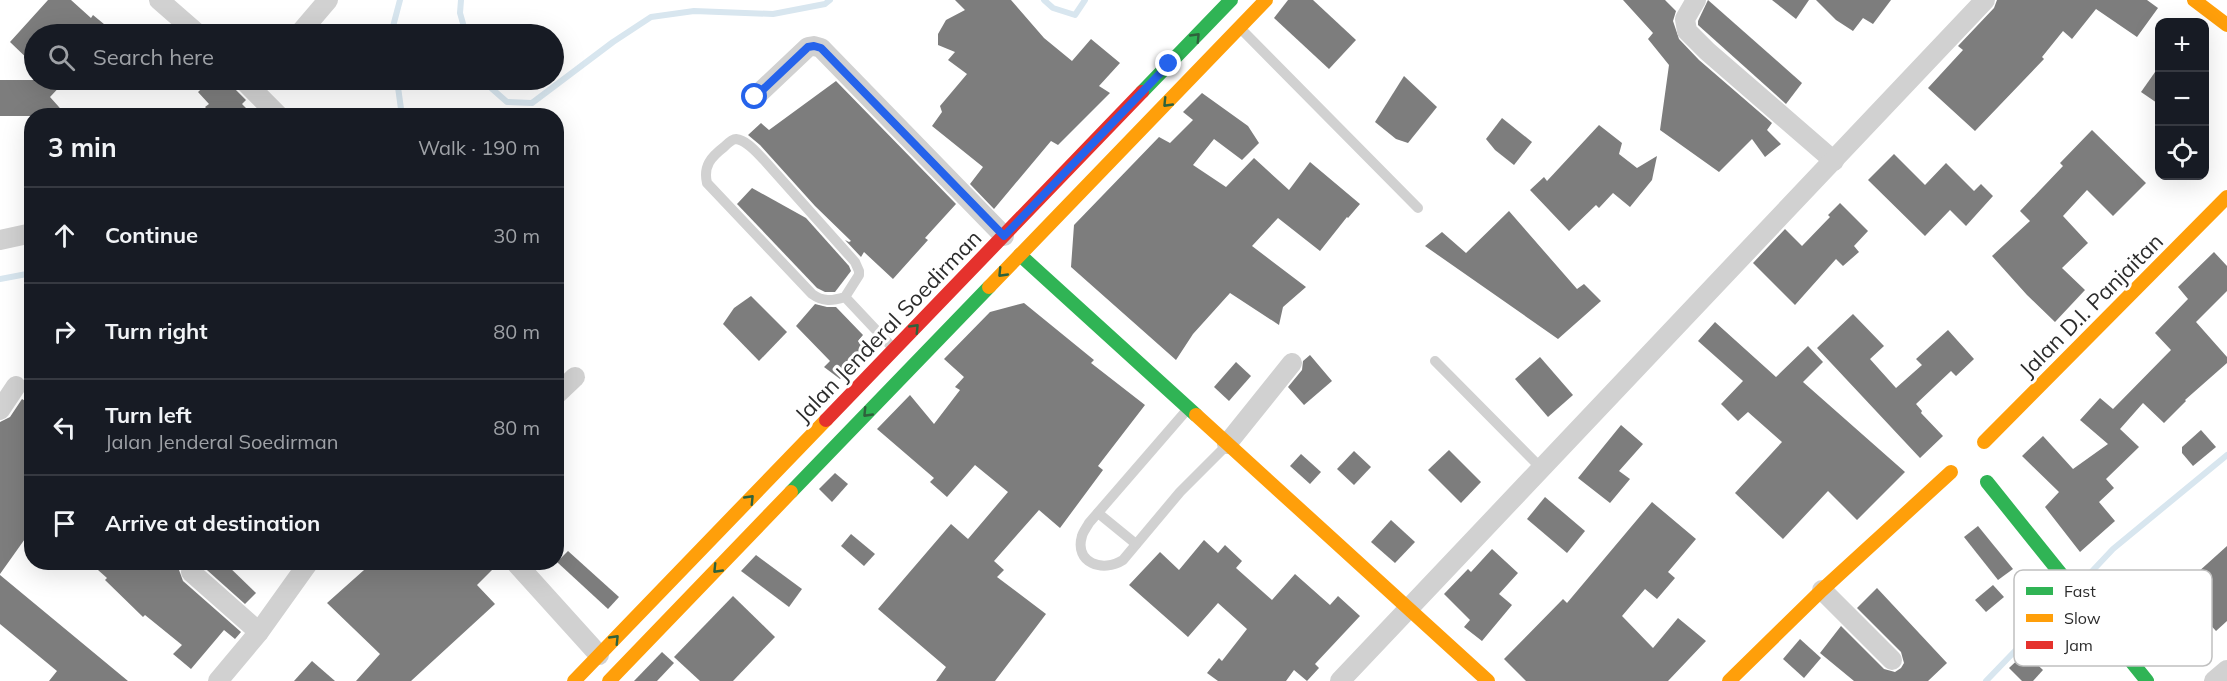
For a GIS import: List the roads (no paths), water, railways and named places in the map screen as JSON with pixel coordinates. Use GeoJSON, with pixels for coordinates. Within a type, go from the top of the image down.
{"type":"FeatureCollection","features":[{"type":"Feature","properties":{"kind":"main road","name":"Jalan Jenderal Soedirman"},"geometry":{"type":"LineString","coordinates":[[574,681],[1231,0]]}},
{"type":"Feature","properties":{"kind":"main road","name":"Jalan Jenderal Soedirman"},"geometry":{"type":"LineString","coordinates":[[609,681],[1266,0]]}},
{"type":"Feature","properties":{"kind":"main road"},"geometry":{"type":"LineString","coordinates":[[2194,0],[2227,25]]}},
{"type":"Feature","properties":{"kind":"main road","name":"Jalan D.I. Panjaitan"},"geometry":{"type":"LineString","coordinates":[[1968,440],[1988,446],[2227,197]]}},
{"type":"Feature","properties":{"kind":"main road"},"geometry":{"type":"LineString","coordinates":[[1020,255],[1488,681]]}},
{"type":"Feature","properties":{"kind":"main road"},"geometry":{"type":"LineString","coordinates":[[1729,681],[1822,590],[1954,477],[1950,456]]}},
{"type":"Feature","properties":{"kind":"main road"},"geometry":{"type":"LineString","coordinates":[[1987,481],[2056,570]]}},
{"type":"Feature","properties":{"kind":"main road"},"geometry":{"type":"LineString","coordinates":[[2133,666],[2145,681]]}},
{"type":"Feature","properties":{"kind":"street"},"geometry":{"type":"LineString","coordinates":[[308,24],[328,0]]}},
{"type":"Feature","properties":{"kind":"street"},"geometry":{"type":"LineString","coordinates":[[1696,0],[1685,19],[1687,31],[1834,161]]}},
{"type":"Feature","properties":{"kind":"street"},"geometry":{"type":"LineString","coordinates":[[1340,681],[1985,0]]}},
{"type":"Feature","properties":{"kind":"street"},"geometry":{"type":"LineString","coordinates":[[165,2],[188,24]]}},
{"type":"Feature","properties":{"kind":"street"},"geometry":{"type":"LineString","coordinates":[[755,97],[808,47],[821,48],[1004,236]]}},
{"type":"Feature","properties":{"kind":"street"},"geometry":{"type":"LineString","coordinates":[[253,90],[271,108]]}},
{"type":"Feature","properties":{"kind":"street"},"geometry":{"type":"LineString","coordinates":[[0,240],[24,235]]}},
{"type":"Feature","properties":{"kind":"street"},"geometry":{"type":"LineString","coordinates":[[1227,444],[1292,363]]}},
{"type":"Feature","properties":{"kind":"street"},"geometry":{"type":"LineString","coordinates":[[564,387],[575,377]]}},
{"type":"Feature","properties":{"kind":"street"},"geometry":{"type":"LineString","coordinates":[[0,411],[16,386]]}},
{"type":"Feature","properties":{"kind":"street"},"geometry":{"type":"LineString","coordinates":[[218,681],[259,632],[303,570]]}},
{"type":"Feature","properties":{"kind":"street"},"geometry":{"type":"LineString","coordinates":[[522,570],[599,655]]}},
{"type":"Feature","properties":{"kind":"street"},"geometry":{"type":"LineString","coordinates":[[191,572],[259,632]]}},
{"type":"Feature","properties":{"kind":"street"},"geometry":{"type":"LineString","coordinates":[[1822,590],[1892,660]]}},
{"type":"Feature","properties":{"kind":"street"},"geometry":{"type":"LineString","coordinates":[[2214,681],[2227,670]]}},
{"type":"Feature","properties":{"kind":"lane"},"geometry":{"type":"LineString","coordinates":[[1240,27],[1418,208]]}},
{"type":"Feature","properties":{"kind":"lane"},"geometry":{"type":"LineString","coordinates":[[736,139],[747,144],[764,160],[855,262],[859,275],[845,297],[826,301],[812,294],[707,183],[705,174],[711,157],[730,141],[736,139]]}},
{"type":"Feature","properties":{"kind":"lane"},"geometry":{"type":"LineString","coordinates":[[845,297],[894,349]]}},
{"type":"Feature","properties":{"kind":"lane"},"geometry":{"type":"LineString","coordinates":[[1435,361],[1541,468]]}},
{"type":"Feature","properties":{"kind":"lane"},"geometry":{"type":"LineString","coordinates":[[1188,409],[1098,513],[1082,536],[1083,555],[1089,562],[1102,567],[1114,566],[1123,560],[1180,492],[1227,444]]}},
{"type":"Feature","properties":{"kind":"lane"},"geometry":{"type":"LineString","coordinates":[[1098,513],[1136,544]]}},
{"type":"Feature","properties":{"kind":"waterway"},"geometry":{"type":"LineString","coordinates":[[394,24],[400,0]]}},
{"type":"Feature","properties":{"kind":"waterway"},"geometry":{"type":"LineString","coordinates":[[461,0],[460,13],[463,24]]}},
{"type":"Feature","properties":{"kind":"waterway"},"geometry":{"type":"LineString","coordinates":[[564,79],[651,17],[694,11],[773,14],[825,4],[830,0]]}},
{"type":"Feature","properties":{"kind":"waterway"},"geometry":{"type":"LineString","coordinates":[[1044,0],[1053,8],[1075,15],[1085,0]]}},
{"type":"Feature","properties":{"kind":"waterway"},"geometry":{"type":"LineString","coordinates":[[398,90],[401,108]]}},
{"type":"Feature","properties":{"kind":"waterway"},"geometry":{"type":"LineString","coordinates":[[493,90],[507,102],[532,103],[549,90]]}},
{"type":"Feature","properties":{"kind":"waterway"},"geometry":{"type":"LineString","coordinates":[[0,279],[24,274]]}},
{"type":"Feature","properties":{"kind":"waterway"},"geometry":{"type":"LineString","coordinates":[[2093,570],[2113,549],[2227,455]]}},
{"type":"Feature","properties":{"kind":"waterway"},"geometry":{"type":"LineString","coordinates":[[1986,681],[2014,652]]}}]}
